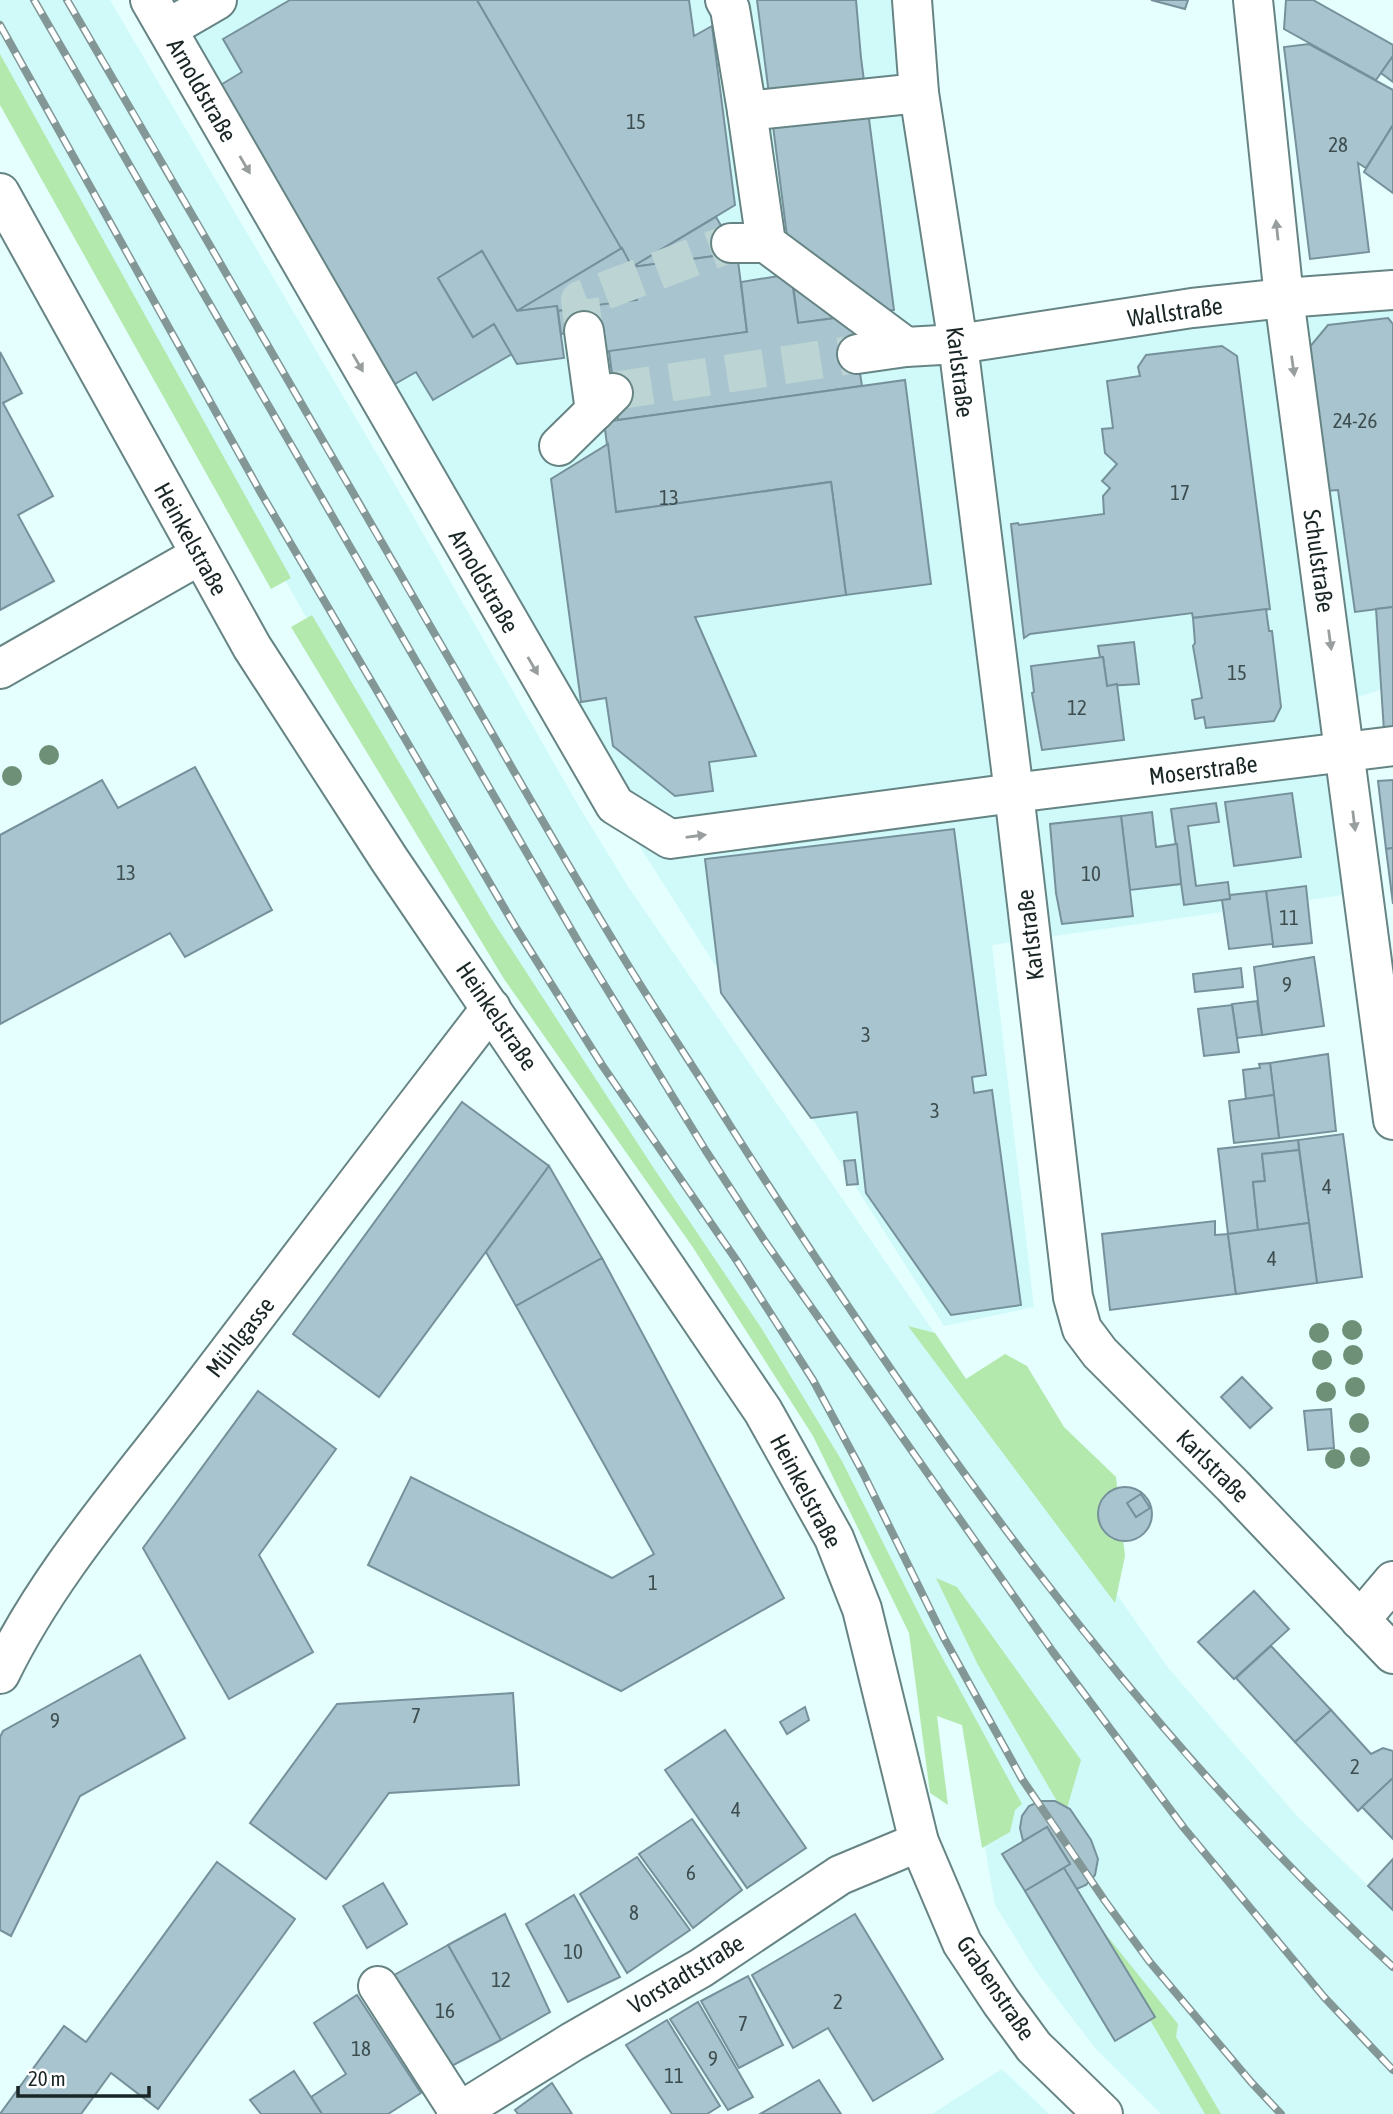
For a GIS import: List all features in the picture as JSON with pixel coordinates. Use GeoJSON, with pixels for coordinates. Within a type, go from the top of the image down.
{"type":"FeatureCollection","features":[{"type":"Feature","properties":{"kind":"street"},"geometry":{"type":"LineString","coordinates":[[159,14],[217,0]]}},
{"type":"Feature","properties":{"kind":"street"},"geometry":{"type":"LineString","coordinates":[[725,0],[730,9],[747,111],[749,243],[906,347]]}},
{"type":"Feature","properties":{"kind":"street","name":"Karlstraße"},"geometry":{"type":"LineString","coordinates":[[912,0],[919,93],[958,344],[1073,1297],[1082,1329],[1100,1353],[1233,1486],[1393,1654]]}},
{"type":"Feature","properties":{"kind":"street","name":"Schulstraße"},"geometry":{"type":"LineString","coordinates":[[1253,0],[1284,298],[1393,1120]]}},
{"type":"Feature","properties":{"kind":"street","name":"Arnoldstraße"},"geometry":{"type":"LineString","coordinates":[[159,14],[615,805],[670,839],[760,840],[1014,793]]}},
{"type":"Feature","properties":{"kind":"street"},"geometry":{"type":"LineString","coordinates":[[747,111],[919,93]]}},
{"type":"Feature","properties":{"kind":"street","name":"Heinkelstraße"},"geometry":{"type":"LineString","coordinates":[[4,209],[251,647],[389,859],[763,1411],[834,1538],[862,1609],[919,1842]]}},
{"type":"Feature","properties":{"kind":"street","name":"Wallstraße"},"geometry":{"type":"LineString","coordinates":[[857,354],[906,347],[958,344],[1192,308],[1393,290]]}},
{"type":"Feature","properties":{"kind":"street"},"geometry":{"type":"LineString","coordinates":[[559,446],[604,401],[584,331]]}},
{"type":"Feature","properties":{"kind":"street"},"geometry":{"type":"LineString","coordinates":[[0,669],[200,555]]}},
{"type":"Feature","properties":{"kind":"street","name":"Moserstraße"},"geometry":{"type":"LineString","coordinates":[[1014,793],[1393,747]]}},
{"type":"Feature","properties":{"kind":"street","name":"Mühlgasse"},"geometry":{"type":"LineString","coordinates":[[0,1674],[11,1652],[84,1537],[491,1008]]}},
{"type":"Feature","properties":{"kind":"street"},"geometry":{"type":"LineString","coordinates":[[1360,1620],[1393,1581]]}},
{"type":"Feature","properties":{"kind":"street","name":"Vorstadtstraße"},"geometry":{"type":"LineString","coordinates":[[458,2113],[572,2042],[701,1968],[840,1875],[919,1842]]}},
{"type":"Feature","properties":{"kind":"street","name":"Grabenstraße"},"geometry":{"type":"LineString","coordinates":[[919,1842],[962,1943],[1001,2002],[1034,2047],[1102,2114]]}},
{"type":"Feature","properties":{"kind":"street"},"geometry":{"type":"LineString","coordinates":[[378,1986],[458,2113]]}},
{"type":"Feature","properties":{"kind":"shaded area"},"geometry":{"type":"Polygon","coordinates":[[[0,0],[110,0],[627,885],[1169,1669],[1298,1817],[1393,1910],[1393,2114],[1161,2114],[1095,2048],[1036,1971],[995,1905],[980,1819],[968,1707],[842,1461],[762,1329],[392,768],[0,79],[0,0]]]}},
{"type":"Feature","properties":{"kind":"shaded area"},"geometry":{"type":"Polygon","coordinates":[[[221,0],[894,0],[949,350],[1393,284],[1393,686],[1351,699],[1378,890],[992,945],[1034,1307],[944,1326],[432,519],[149,40],[221,0]]]}},
{"type":"Feature","properties":{"kind":"shaded area"},"geometry":{"type":"Polygon","coordinates":[[[1002,2069],[1049,2114],[932,2114],[1002,2069]]]}},
{"type":"Feature","properties":{"kind":"green space"},"geometry":{"type":"Polygon","coordinates":[[[0,54],[291,578],[271,589],[0,105],[0,54]]]}},
{"type":"Feature","properties":{"kind":"green space"},"geometry":{"type":"Polygon","coordinates":[[[312,615],[491,918],[762,1329],[842,1461],[924,1624],[1022,1804],[1015,1810],[1010,1832],[982,1848],[962,1725],[937,1716],[948,1805],[930,1793],[909,1633],[813,1436],[692,1246],[504,979],[291,627],[312,615]]]}},
{"type":"Feature","properties":{"kind":"green space"},"geometry":{"type":"Polygon","coordinates":[[[908,1326],[935,1333],[966,1379],[1005,1354],[1027,1366],[1064,1427],[1116,1477],[1125,1556],[1115,1603],[908,1326]]]}},
{"type":"Feature","properties":{"kind":"green space"},"geometry":{"type":"Polygon","coordinates":[[[936,1578],[957,1587],[1081,1760],[1065,1815],[978,1665],[936,1578]]]}},
{"type":"Feature","properties":{"kind":"green space"},"geometry":{"type":"Polygon","coordinates":[[[1099,1926],[1178,2024],[1176,2037],[1221,2114],[1205,2114],[1150,2020],[1154,2017],[1099,1926]]]}},
{"type":"Feature","properties":{"kind":"building"},"geometry":{"type":"Polygon","coordinates":[[[290,0],[477,0],[622,248],[517,311],[482,251],[438,278],[473,337],[494,324],[512,354],[433,400],[416,372],[388,388],[214,89],[242,72],[223,39],[290,0]]]}},
{"type":"Feature","properties":{"kind":"building"},"geometry":{"type":"Polygon","coordinates":[[[477,0],[689,0],[694,36],[712,26],[735,205],[632,267],[477,0]]]}},
{"type":"Feature","properties":{"kind":"building"},"geometry":{"type":"Polygon","coordinates":[[[757,0],[856,0],[894,310],[798,323],[757,0]]]}},
{"type":"Feature","properties":{"kind":"building"},"geometry":{"type":"Polygon","coordinates":[[[1151,0],[1188,0],[1185,9],[1151,0]]]}},
{"type":"Feature","properties":{"kind":"building"},"geometry":{"type":"Polygon","coordinates":[[[1286,0],[1313,0],[1393,45],[1393,56],[1376,80],[1284,29],[1286,0]]]}},
{"type":"Feature","properties":{"kind":"building"},"geometry":{"type":"Polygon","coordinates":[[[1309,44],[1393,90],[1393,125],[1366,168],[1358,163],[1369,252],[1310,259],[1284,47],[1309,44]]]}},
{"type":"Feature","properties":{"kind":"building"},"geometry":{"type":"Polygon","coordinates":[[[1393,56],[1393,82],[1381,73],[1393,56]]]}},
{"type":"Feature","properties":{"kind":"building"},"geometry":{"type":"Polygon","coordinates":[[[1393,125],[1393,193],[1364,172],[1393,125]]]}},
{"type":"Feature","properties":{"kind":"building"},"geometry":{"type":"Polygon","coordinates":[[[716,217],[737,253],[632,267],[716,217]]]}},
{"type":"Feature","properties":{"kind":"building"},"geometry":{"type":"Polygon","coordinates":[[[622,248],[632,267],[637,300],[558,311],[557,306],[517,311],[622,248]]]}},
{"type":"Feature","properties":{"kind":"building"},"geometry":{"type":"Polygon","coordinates":[[[482,251],[517,311],[557,306],[564,358],[517,364],[494,324],[473,337],[438,278],[482,251]]]}},
{"type":"Feature","properties":{"kind":"building"},"geometry":{"type":"Polygon","coordinates":[[[737,253],[747,332],[595,354],[589,306],[637,300],[632,267],[737,253]]]}},
{"type":"Feature","properties":{"kind":"building"},"geometry":{"type":"Polygon","coordinates":[[[791,274],[798,323],[851,316],[862,386],[618,420],[609,351],[747,332],[741,282],[791,274]]]}},
{"type":"Feature","properties":{"kind":"building"},"geometry":{"type":"Polygon","coordinates":[[[589,306],[592,330],[561,334],[558,311],[589,306]]]}},
{"type":"Feature","properties":{"kind":"building"},"geometry":{"type":"Polygon","coordinates":[[[1388,318],[1393,324],[1393,607],[1355,612],[1338,490],[1326,491],[1308,349],[1328,325],[1388,318]]]}},
{"type":"Feature","properties":{"kind":"building"},"geometry":{"type":"Polygon","coordinates":[[[1222,346],[1237,356],[1270,609],[1193,618],[1192,613],[1030,634],[1024,638],[1011,524],[1104,514],[1103,496],[1110,488],[1102,481],[1117,464],[1105,453],[1102,429],[1113,428],[1107,381],[1140,376],[1138,367],[1146,355],[1222,346]]]}},
{"type":"Feature","properties":{"kind":"building"},"geometry":{"type":"Polygon","coordinates":[[[0,352],[22,393],[3,403],[53,496],[18,515],[54,581],[0,610],[0,352]]]}},
{"type":"Feature","properties":{"kind":"building"},"geometry":{"type":"Polygon","coordinates":[[[905,380],[931,584],[846,595],[831,482],[616,512],[604,422],[905,380]]]}},
{"type":"Feature","properties":{"kind":"building"},"geometry":{"type":"Polygon","coordinates":[[[608,444],[616,512],[831,482],[846,595],[695,617],[756,756],[709,762],[713,791],[675,796],[613,746],[606,698],[581,702],[551,479],[608,444]]]}},
{"type":"Feature","properties":{"kind":"building"},"geometry":{"type":"Polygon","coordinates":[[[1393,607],[1393,729],[1384,731],[1376,609],[1393,607]]]}},
{"type":"Feature","properties":{"kind":"building"},"geometry":{"type":"Polygon","coordinates":[[[1266,609],[1269,631],[1272,631],[1281,707],[1274,721],[1206,728],[1204,717],[1195,719],[1192,700],[1202,698],[1193,646],[1193,618],[1266,609]]]}},
{"type":"Feature","properties":{"kind":"building"},"geometry":{"type":"Polygon","coordinates":[[[1134,642],[1139,684],[1107,686],[1103,657],[1100,657],[1098,646],[1134,642]]]}},
{"type":"Feature","properties":{"kind":"building"},"geometry":{"type":"Polygon","coordinates":[[[1103,657],[1107,686],[1117,684],[1124,740],[1042,750],[1032,693],[1031,666],[1103,657]]]}},
{"type":"Feature","properties":{"kind":"building"},"geometry":{"type":"Polygon","coordinates":[[[195,767],[272,910],[185,957],[170,933],[0,1024],[0,835],[102,780],[118,808],[195,767]]]}},
{"type":"Feature","properties":{"kind":"building"},"geometry":{"type":"Polygon","coordinates":[[[1393,780],[1393,848],[1386,849],[1378,781],[1393,780]]]}},
{"type":"Feature","properties":{"kind":"building"},"geometry":{"type":"Polygon","coordinates":[[[1292,793],[1301,857],[1234,866],[1225,802],[1292,793]]]}},
{"type":"Feature","properties":{"kind":"building"},"geometry":{"type":"Polygon","coordinates":[[[1216,803],[1219,822],[1188,826],[1196,886],[1228,882],[1230,899],[1184,905],[1171,809],[1216,803]]]}},
{"type":"Feature","properties":{"kind":"building"},"geometry":{"type":"Polygon","coordinates":[[[1152,812],[1156,847],[1177,844],[1181,884],[1130,890],[1121,816],[1152,812]]]}},
{"type":"Feature","properties":{"kind":"building"},"geometry":{"type":"Polygon","coordinates":[[[1121,816],[1133,916],[1062,924],[1056,893],[1050,824],[1121,816]]]}},
{"type":"Feature","properties":{"kind":"building"},"geometry":{"type":"Polygon","coordinates":[[[954,829],[986,1075],[972,1077],[974,1093],[992,1090],[1021,1305],[951,1315],[866,1193],[857,1112],[811,1118],[721,993],[705,859],[954,829]]]}},
{"type":"Feature","properties":{"kind":"building"},"geometry":{"type":"Polygon","coordinates":[[[1393,848],[1393,904],[1386,849],[1393,848]]]}},
{"type":"Feature","properties":{"kind":"building"},"geometry":{"type":"Polygon","coordinates":[[[1306,886],[1312,943],[1273,947],[1266,891],[1306,886]]]}},
{"type":"Feature","properties":{"kind":"building"},"geometry":{"type":"Polygon","coordinates":[[[1266,891],[1273,944],[1229,949],[1222,900],[1230,899],[1230,895],[1266,891]]]}},
{"type":"Feature","properties":{"kind":"building"},"geometry":{"type":"Polygon","coordinates":[[[1314,957],[1324,1026],[1262,1035],[1254,967],[1314,957]]]}},
{"type":"Feature","properties":{"kind":"building"},"geometry":{"type":"Polygon","coordinates":[[[1241,968],[1243,987],[1195,992],[1193,974],[1241,968]]]}},
{"type":"Feature","properties":{"kind":"building"},"geometry":{"type":"Polygon","coordinates":[[[1257,1001],[1262,1035],[1237,1038],[1232,1004],[1257,1001]]]}},
{"type":"Feature","properties":{"kind":"building"},"geometry":{"type":"Polygon","coordinates":[[[1232,1005],[1239,1052],[1204,1056],[1198,1009],[1232,1005]]]}},
{"type":"Feature","properties":{"kind":"building"},"geometry":{"type":"Polygon","coordinates":[[[1328,1054],[1336,1131],[1279,1138],[1270,1063],[1328,1054]]]}},
{"type":"Feature","properties":{"kind":"building"},"geometry":{"type":"Polygon","coordinates":[[[1270,1063],[1274,1095],[1246,1099],[1243,1070],[1260,1068],[1259,1064],[1270,1063]]]}},
{"type":"Feature","properties":{"kind":"building"},"geometry":{"type":"Polygon","coordinates":[[[1274,1095],[1279,1138],[1234,1143],[1229,1101],[1274,1095]]]}},
{"type":"Feature","properties":{"kind":"building"},"geometry":{"type":"Polygon","coordinates":[[[462,1102],[549,1166],[379,1397],[293,1334],[462,1102]]]}},
{"type":"Feature","properties":{"kind":"building"},"geometry":{"type":"Polygon","coordinates":[[[1343,1134],[1362,1277],[1317,1283],[1298,1140],[1343,1134]]]}},
{"type":"Feature","properties":{"kind":"building"},"geometry":{"type":"Polygon","coordinates":[[[1298,1140],[1299,1150],[1262,1154],[1265,1181],[1253,1182],[1258,1230],[1228,1234],[1218,1149],[1298,1140]]]}},
{"type":"Feature","properties":{"kind":"building"},"geometry":{"type":"Polygon","coordinates":[[[1299,1150],[1309,1223],[1258,1230],[1253,1182],[1265,1181],[1262,1154],[1299,1150]]]}},
{"type":"Feature","properties":{"kind":"building"},"geometry":{"type":"Polygon","coordinates":[[[855,1160],[858,1184],[847,1185],[844,1161],[855,1160]]]}},
{"type":"Feature","properties":{"kind":"building"},"geometry":{"type":"Polygon","coordinates":[[[549,1166],[602,1258],[516,1306],[486,1252],[549,1166]]]}},
{"type":"Feature","properties":{"kind":"building"},"geometry":{"type":"Polygon","coordinates":[[[1215,1221],[1215,1235],[1228,1234],[1236,1294],[1110,1310],[1102,1234],[1215,1221]]]}},
{"type":"Feature","properties":{"kind":"building"},"geometry":{"type":"Polygon","coordinates":[[[1309,1223],[1317,1283],[1236,1294],[1228,1234],[1309,1223]]]}},
{"type":"Feature","properties":{"kind":"building"},"geometry":{"type":"Polygon","coordinates":[[[602,1258],[784,1598],[621,1691],[368,1565],[411,1477],[612,1578],[654,1554],[516,1306],[602,1258]]]}},
{"type":"Feature","properties":{"kind":"building"},"geometry":{"type":"Polygon","coordinates":[[[1242,1377],[1272,1408],[1250,1428],[1221,1397],[1242,1377]]]}},
{"type":"Feature","properties":{"kind":"building"},"geometry":{"type":"Polygon","coordinates":[[[258,1391],[336,1449],[259,1555],[313,1652],[229,1699],[143,1548],[258,1391]]]}},
{"type":"Feature","properties":{"kind":"building"},"geometry":{"type":"Polygon","coordinates":[[[1331,1409],[1334,1448],[1308,1450],[1304,1411],[1331,1409]]]}},
{"type":"Feature","properties":{"kind":"building"},"geometry":{"type":"Polygon","coordinates":[[[1125,1487],[1144,1495],[1152,1514],[1144,1533],[1125,1541],[1106,1533],[1098,1514],[1106,1495],[1125,1487]]]}},
{"type":"Feature","properties":{"kind":"building"},"geometry":{"type":"Polygon","coordinates":[[[1141,1494],[1150,1508],[1136,1517],[1127,1503],[1141,1494]]]}},
{"type":"Feature","properties":{"kind":"building"},"geometry":{"type":"Polygon","coordinates":[[[1254,1591],[1289,1629],[1234,1679],[1198,1642],[1254,1591]]]}},
{"type":"Feature","properties":{"kind":"building"},"geometry":{"type":"Polygon","coordinates":[[[1271,1646],[1331,1710],[1295,1742],[1236,1678],[1271,1646]]]}},
{"type":"Feature","properties":{"kind":"building"},"geometry":{"type":"Polygon","coordinates":[[[140,1655],[185,1738],[80,1796],[11,1936],[0,1930],[0,1737],[3,1731],[140,1655]]]}},
{"type":"Feature","properties":{"kind":"building"},"geometry":{"type":"Polygon","coordinates":[[[513,1693],[519,1785],[389,1793],[326,1879],[250,1823],[337,1704],[513,1693]]]}},
{"type":"Feature","properties":{"kind":"building"},"geometry":{"type":"Polygon","coordinates":[[[805,1707],[809,1720],[787,1734],[780,1722],[805,1707]]]}},
{"type":"Feature","properties":{"kind":"building"},"geometry":{"type":"Polygon","coordinates":[[[1331,1710],[1371,1754],[1383,1748],[1393,1751],[1393,1778],[1358,1811],[1295,1742],[1331,1710]]]}},
{"type":"Feature","properties":{"kind":"building"},"geometry":{"type":"Polygon","coordinates":[[[725,1730],[806,1848],[747,1888],[665,1770],[725,1730]]]}},
{"type":"Feature","properties":{"kind":"building"},"geometry":{"type":"Polygon","coordinates":[[[1393,1778],[1393,1839],[1362,1807],[1393,1778]]]}},
{"type":"Feature","properties":{"kind":"building"},"geometry":{"type":"Polygon","coordinates":[[[1041,1801],[1055,1801],[1070,1809],[1091,1840],[1098,1859],[1095,1875],[1086,1885],[1072,1891],[1057,1889],[1045,1879],[1070,1864],[1047,1827],[1023,1841],[1020,1828],[1022,1816],[1029,1806],[1041,1801]]]}},
{"type":"Feature","properties":{"kind":"building"},"geometry":{"type":"Polygon","coordinates":[[[692,1819],[742,1890],[693,1928],[639,1854],[692,1819]]]}},
{"type":"Feature","properties":{"kind":"building"},"geometry":{"type":"Polygon","coordinates":[[[1047,1827],[1070,1864],[1025,1891],[1002,1854],[1047,1827]]]}},
{"type":"Feature","properties":{"kind":"building"},"geometry":{"type":"Polygon","coordinates":[[[637,1857],[690,1930],[627,1973],[580,1894],[637,1857]]]}},
{"type":"Feature","properties":{"kind":"building"},"geometry":{"type":"Polygon","coordinates":[[[1393,1859],[1393,1910],[1368,1886],[1393,1859]]]}},
{"type":"Feature","properties":{"kind":"building"},"geometry":{"type":"Polygon","coordinates":[[[217,1862],[295,1919],[158,2109],[111,2073],[81,2114],[0,2114],[64,2026],[86,2042],[217,1862]]]}},
{"type":"Feature","properties":{"kind":"building"},"geometry":{"type":"Polygon","coordinates":[[[1064,1868],[1155,2017],[1115,2041],[1025,1891],[1064,1868]]]}},
{"type":"Feature","properties":{"kind":"building"},"geometry":{"type":"Polygon","coordinates":[[[383,1883],[407,1924],[367,1948],[343,1906],[383,1883]]]}},
{"type":"Feature","properties":{"kind":"building"},"geometry":{"type":"Polygon","coordinates":[[[574,1895],[620,1977],[568,2002],[526,1924],[574,1895]]]}},
{"type":"Feature","properties":{"kind":"building"},"geometry":{"type":"Polygon","coordinates":[[[505,1914],[550,2012],[501,2040],[448,1945],[505,1914]]]}},
{"type":"Feature","properties":{"kind":"building"},"geometry":{"type":"Polygon","coordinates":[[[855,1914],[943,2059],[873,2101],[828,2028],[793,2048],[752,1975],[855,1914]]]}},
{"type":"Feature","properties":{"kind":"building"},"geometry":{"type":"Polygon","coordinates":[[[448,1945],[501,2040],[446,2069],[387,1979],[448,1945]]]}},
{"type":"Feature","properties":{"kind":"building"},"geometry":{"type":"Polygon","coordinates":[[[748,1976],[783,2045],[739,2068],[701,2001],[748,1976]]]}},
{"type":"Feature","properties":{"kind":"building"},"geometry":{"type":"Polygon","coordinates":[[[357,1995],[421,2093],[388,2114],[322,2114],[311,2097],[346,2074],[314,2023],[357,1995]]]}},
{"type":"Feature","properties":{"kind":"building"},"geometry":{"type":"Polygon","coordinates":[[[698,2002],[753,2097],[728,2110],[670,2019],[698,2002]]]}},
{"type":"Feature","properties":{"kind":"building"},"geometry":{"type":"Polygon","coordinates":[[[667,2020],[720,2106],[707,2114],[672,2114],[626,2045],[667,2020]]]}},
{"type":"Feature","properties":{"kind":"building"},"geometry":{"type":"Polygon","coordinates":[[[294,2071],[322,2114],[261,2114],[250,2100],[294,2071]]]}},
{"type":"Feature","properties":{"kind":"building"},"geometry":{"type":"Polygon","coordinates":[[[819,2080],[841,2114],[760,2114],[819,2080]]]}},
{"type":"Feature","properties":{"kind":"building"},"geometry":{"type":"Polygon","coordinates":[[[552,2083],[572,2114],[518,2114],[515,2110],[552,2083]]]}},
{"type":"Feature","properties":{"kind":"tunnel"},"geometry":{"type":"LineString","coordinates":[[584,331],[580,300],[731,243]]}},
{"type":"Feature","properties":{"kind":"tunnel"},"geometry":{"type":"LineString","coordinates":[[614,391],[857,354]]}},
{"type":"Feature","properties":{"kind":"railway"},"geometry":{"type":"LineString","coordinates":[[34,0],[583,950],[764,1240],[1053,1652],[1184,1828],[1324,1997],[1393,2070]]}},
{"type":"Feature","properties":{"kind":"railway"},"geometry":{"type":"LineString","coordinates":[[67,0],[620,952],[877,1349],[1034,1567],[1117,1672],[1205,1775],[1296,1873],[1393,1967]]}},
{"type":"Feature","properties":{"kind":"railway"},"geometry":{"type":"LineString","coordinates":[[0,25],[261,493],[516,928],[602,1065],[737,1261],[813,1380],[863,1473],[944,1638],[1022,1779],[1149,1961],[1281,2114]]}}]}
